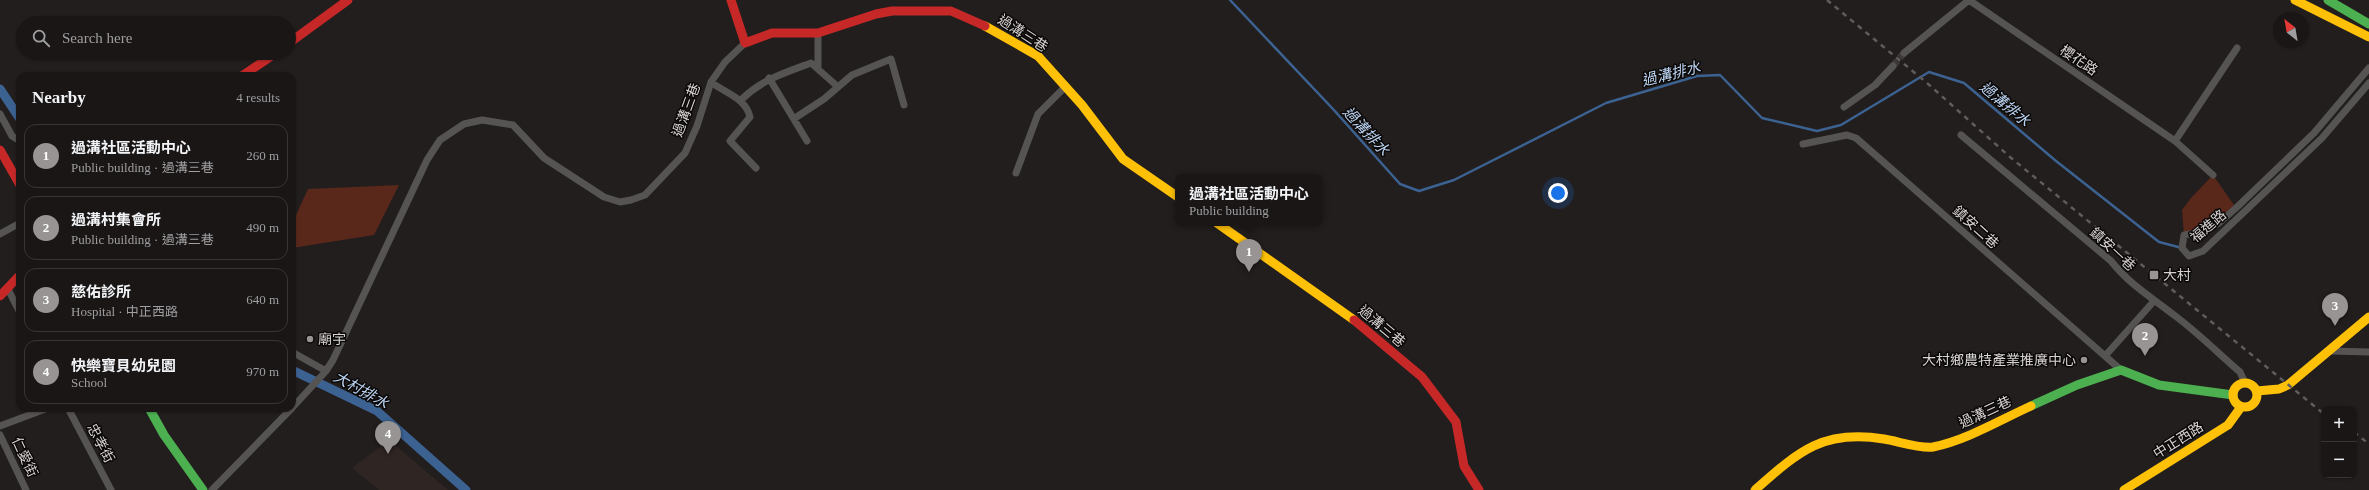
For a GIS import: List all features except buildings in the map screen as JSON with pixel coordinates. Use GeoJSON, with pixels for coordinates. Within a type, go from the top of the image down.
{"type":"FeatureCollection","features":[{"type":"Feature","properties":{"kind":"street"},"geometry":{"type":"LineString","coordinates":[[296,39],[348,0]]}},
{"type":"Feature","properties":{"kind":"street"},"geometry":{"type":"LineString","coordinates":[[731,0],[746,42]]}},
{"type":"Feature","properties":{"kind":"street"},"geometry":{"type":"LineString","coordinates":[[1904,53],[1969,0]]}},
{"type":"Feature","properties":{"kind":"street","name":"櫻花路"},"geometry":{"type":"LineString","coordinates":[[1969,0],[2175,141],[2213,175]]}},
{"type":"Feature","properties":{"kind":"street"},"geometry":{"type":"LineString","coordinates":[[2295,0],[2369,37]]}},
{"type":"Feature","properties":{"kind":"street"},"geometry":{"type":"LineString","coordinates":[[2328,0],[2369,24]]}},
{"type":"Feature","properties":{"kind":"street","name":"過溝三巷"},"geometry":{"type":"LineString","coordinates":[[326,371],[333,360],[430,154],[440,140],[464,124],[482,120],[513,125],[544,158],[604,197],[620,202],[645,195],[685,153],[697,126],[711,82],[725,62],[746,42],[772,33],[818,33],[876,14],[892,11],[950,11],[973,19],[1038,56],[1066,86],[1123,159],[1175,195]]}},
{"type":"Feature","properties":{"kind":"street"},"geometry":{"type":"LineString","coordinates":[[818,33],[818,68]]}},
{"type":"Feature","properties":{"kind":"street"},"geometry":{"type":"LineString","coordinates":[[2175,141],[2236,48]]}},
{"type":"Feature","properties":{"kind":"street"},"geometry":{"type":"LineString","coordinates":[[794,118],[824,99],[837,86],[852,75],[891,59],[904,105]]}},
{"type":"Feature","properties":{"kind":"street"},"geometry":{"type":"LineString","coordinates":[[248,72],[266,60]]}},
{"type":"Feature","properties":{"kind":"street"},"geometry":{"type":"LineString","coordinates":[[740,100],[752,89],[770,78],[811,63],[837,86]]}},
{"type":"Feature","properties":{"kind":"street"},"geometry":{"type":"LineString","coordinates":[[1844,107],[1874,85],[1892,66]]}},
{"type":"Feature","properties":{"kind":"street","name":"福進路"},"geometry":{"type":"LineString","coordinates":[[2369,68],[2314,134],[2236,208],[2219,223],[2197,233],[2184,234],[2182,248],[2189,256],[2203,251],[2322,138],[2369,83]]}},
{"type":"Feature","properties":{"kind":"street"},"geometry":{"type":"LineString","coordinates":[[770,78],[807,141]]}},
{"type":"Feature","properties":{"kind":"street"},"geometry":{"type":"LineString","coordinates":[[711,82],[740,100],[748,109],[750,117],[730,141],[756,168]]}},
{"type":"Feature","properties":{"kind":"street"},"geometry":{"type":"LineString","coordinates":[[1016,173],[1038,114],[1066,86]]}},
{"type":"Feature","properties":{"kind":"street"},"geometry":{"type":"LineString","coordinates":[[0,114],[12,136],[16,138]]}},
{"type":"Feature","properties":{"kind":"street","name":"鎮安二巷"},"geometry":{"type":"LineString","coordinates":[[1803,144],[1847,135],[1856,138],[2121,370]]}},
{"type":"Feature","properties":{"kind":"street","name":"鎮安一巷"},"geometry":{"type":"LineString","coordinates":[[1961,135],[2111,261],[2123,276],[2154,302],[2174,315],[2240,372],[2245,383]]}},
{"type":"Feature","properties":{"kind":"street"},"geometry":{"type":"LineString","coordinates":[[0,150],[16,178]]}},
{"type":"Feature","properties":{"kind":"street"},"geometry":{"type":"LineString","coordinates":[[0,234],[16,225]]}},
{"type":"Feature","properties":{"kind":"street","name":"過溝三巷"},"geometry":{"type":"LineString","coordinates":[[1221,226],[1348,316],[1422,377],[1456,422],[1464,466],[1479,490]]}},
{"type":"Feature","properties":{"kind":"street"},"geometry":{"type":"LineString","coordinates":[[0,296],[16,280]]}},
{"type":"Feature","properties":{"kind":"street"},"geometry":{"type":"LineString","coordinates":[[8,289],[16,305]]}},
{"type":"Feature","properties":{"kind":"street"},"geometry":{"type":"LineString","coordinates":[[2105,356],[2154,302]]}},
{"type":"Feature","properties":{"kind":"street"},"geometry":{"type":"LineString","coordinates":[[2241,407],[2235,402],[2233,395],[2238,386],[2245,383],[2252,385],[2257,391],[2279,389],[2288,385],[2369,317]]}},
{"type":"Feature","properties":{"kind":"street"},"geometry":{"type":"LineString","coordinates":[[2330,351],[2369,352]]}},
{"type":"Feature","properties":{"kind":"street"},"geometry":{"type":"LineString","coordinates":[[296,354],[326,371],[296,404]]}},
{"type":"Feature","properties":{"kind":"street"},"geometry":{"type":"LineString","coordinates":[[2121,370],[2159,385],[2233,395]]}},
{"type":"Feature","properties":{"kind":"street","name":"過溝三巷"},"geometry":{"type":"LineString","coordinates":[[1755,490],[1784,464],[1810,448],[1840,436],[1859,435],[1931,446],[1959,439],[2077,385],[2121,370]]}},
{"type":"Feature","properties":{"kind":"street","name":"中正西路"},"geometry":{"type":"LineString","coordinates":[[2124,490],[2228,425],[2241,407],[2253,405],[2257,398],[2257,391]]}},
{"type":"Feature","properties":{"kind":"street"},"geometry":{"type":"LineString","coordinates":[[0,426],[37,412]]}},
{"type":"Feature","properties":{"kind":"street","name":"忠孝街"},"geometry":{"type":"LineString","coordinates":[[70,412],[111,490]]}},
{"type":"Feature","properties":{"kind":"street"},"geometry":{"type":"LineString","coordinates":[[151,412],[164,435],[203,490]]}},
{"type":"Feature","properties":{"kind":"street"},"geometry":{"type":"LineString","coordinates":[[212,490],[288,412]]}},
{"type":"Feature","properties":{"kind":"street","name":"仁愛街"},"geometry":{"type":"LineString","coordinates":[[0,435],[26,490]]}},
{"type":"Feature","properties":{"kind":"shaded area"},"geometry":{"type":"Polygon","coordinates":[[[2213,175],[2236,208],[2197,233],[2184,235],[2182,210],[2191,198],[2213,175]]]}},
{"type":"Feature","properties":{"kind":"shaded area"},"geometry":{"type":"Polygon","coordinates":[[[399,185],[374,235],[296,247],[296,215],[308,189],[399,185]]]}},
{"type":"Feature","properties":{"kind":"shaded area"},"geometry":{"type":"Polygon","coordinates":[[[389,440],[448,490],[379,490],[352,468],[389,440]]]}},
{"type":"Feature","properties":{"kind":"waterway","name":"過溝排水"},"geometry":{"type":"LineString","coordinates":[[1230,0],[1333,109],[1400,184],[1419,191],[1454,180],[1606,103],[1697,76],[1720,75],[1762,118],[1817,131],[1841,125],[1929,72],[1964,83],[2056,161],[2159,242],[2182,248]]}},
{"type":"Feature","properties":{"kind":"waterway","name":"大村排水"},"geometry":{"type":"LineString","coordinates":[[0,89],[16,113]]}},
{"type":"Feature","properties":{"kind":"waterway","name":"大村排水"},"geometry":{"type":"LineString","coordinates":[[296,372],[377,411],[466,490]]}},
{"type":"Feature","properties":{"kind":"tunnel"},"geometry":{"type":"LineString","coordinates":[[1893,66],[1904,53]]}},
{"type":"Feature","properties":{"kind":"railway"},"geometry":{"type":"LineString","coordinates":[[1827,0],[1927,83],[2010,157],[2321,412]]}},
{"type":"Feature","properties":{"kind":"railway"},"geometry":{"type":"LineString","coordinates":[[2357,434],[2369,444]]}},
{"type":"Feature","properties":{"kind":"traffic: fast"},"geometry":{"type":"LineString","coordinates":[[2328,0],[2369,24]]}},
{"type":"Feature","properties":{"kind":"traffic: fast"},"geometry":{"type":"LineString","coordinates":[[2031,406],[2077,385],[2121,370],[2159,385],[2233,395]]}},
{"type":"Feature","properties":{"kind":"traffic: fast"},"geometry":{"type":"LineString","coordinates":[[151,412],[164,435],[203,490]]}},
{"type":"Feature","properties":{"kind":"traffic: slow"},"geometry":{"type":"LineString","coordinates":[[2295,0],[2369,37]]}},
{"type":"Feature","properties":{"kind":"traffic: slow"},"geometry":{"type":"LineString","coordinates":[[985,26],[1038,56],[1082,105],[1123,159],[1175,195]]}},
{"type":"Feature","properties":{"kind":"traffic: slow"},"geometry":{"type":"LineString","coordinates":[[1221,226],[1354,320]]}},
{"type":"Feature","properties":{"kind":"traffic: slow"},"geometry":{"type":"LineString","coordinates":[[2257,391],[2279,389],[2288,385],[2369,317]]}},
{"type":"Feature","properties":{"kind":"traffic: slow"},"geometry":{"type":"LineString","coordinates":[[2245,383],[2254,386],[2257,395],[2254,404],[2245,407],[2236,404],[2233,395],[2236,386],[2245,383]]}},
{"type":"Feature","properties":{"kind":"traffic: slow"},"geometry":{"type":"LineString","coordinates":[[1755,490],[1799,454],[1828,440],[1844,437],[1863,437],[1884,439],[1922,447],[1933,447],[1971,435],[2031,406]]}},
{"type":"Feature","properties":{"kind":"traffic: slow"},"geometry":{"type":"LineString","coordinates":[[2124,490],[2228,425],[2241,407]]}},
{"type":"Feature","properties":{"kind":"traffic: jam"},"geometry":{"type":"LineString","coordinates":[[296,38],[348,0]]}},
{"type":"Feature","properties":{"kind":"traffic: jam"},"geometry":{"type":"LineString","coordinates":[[731,0],[745,43],[772,33],[818,33],[876,14],[892,11],[951,11],[985,26]]}},
{"type":"Feature","properties":{"kind":"traffic: jam"},"geometry":{"type":"LineString","coordinates":[[248,72],[266,60]]}},
{"type":"Feature","properties":{"kind":"traffic: jam"},"geometry":{"type":"LineString","coordinates":[[0,150],[16,178]]}},
{"type":"Feature","properties":{"kind":"traffic: jam"},"geometry":{"type":"LineString","coordinates":[[0,296],[16,279]]}},
{"type":"Feature","properties":{"kind":"traffic: jam"},"geometry":{"type":"LineString","coordinates":[[1354,320],[1422,377],[1456,422],[1464,466],[1479,490]]}},
{"type":"Feature","properties":{"kind":"place","name":"過溝社區活動中心"},"geometry":{"type":"Point","coordinates":[1249,272]}},
{"type":"Feature","properties":{"kind":"place","name":"大村"},"geometry":{"type":"Point","coordinates":[2154,275]}},
{"type":"Feature","properties":{"kind":"place","name":"慈佑診所"},"geometry":{"type":"Point","coordinates":[2335,326]}},
{"type":"Feature","properties":{"kind":"place","name":"廟宇"},"geometry":{"type":"Point","coordinates":[310,339]}},
{"type":"Feature","properties":{"kind":"place","name":"過溝村集會所"},"geometry":{"type":"Point","coordinates":[2145,356]}},
{"type":"Feature","properties":{"kind":"place","name":"大村鄉農特產業推廣中心"},"geometry":{"type":"Point","coordinates":[2084,360]}},
{"type":"Feature","properties":{"kind":"place","name":"快樂寶貝幼兒園"},"geometry":{"type":"Point","coordinates":[388,454]}}]}
